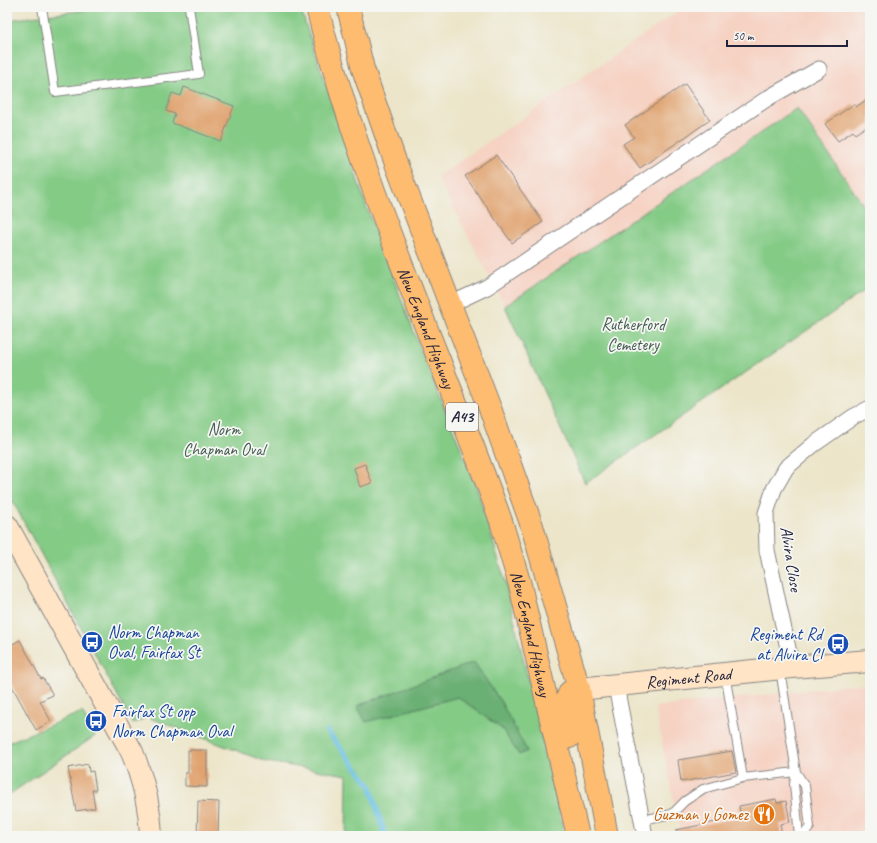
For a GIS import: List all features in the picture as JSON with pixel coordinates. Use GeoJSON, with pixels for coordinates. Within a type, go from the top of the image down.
{"type":"FeatureCollection","features":[{"type":"Feature","properties":{"kind":"highway","name":"New England Highway"},"geometry":{"type":"LineString","coordinates":[[317,7],[331,62],[358,144],[409,282],[501,521],[520,585],[578,836]]}},
{"type":"Feature","properties":{"kind":"highway","name":"New England Highway"},"geometry":{"type":"LineString","coordinates":[[348,7],[363,69],[395,161],[451,304],[532,526],[579,689],[607,836]]}},
{"type":"Feature","properties":{"kind":"highway"},"geometry":{"type":"LineString","coordinates":[[409,282],[431,298],[451,304]]}},
{"type":"Feature","properties":{"kind":"highway"},"geometry":{"type":"LineString","coordinates":[[573,814],[577,778],[563,711],[565,702],[570,692],[579,689]]}},
{"type":"Feature","properties":{"kind":"street"},"geometry":{"type":"LineString","coordinates":[[451,304],[486,287],[768,98],[819,69]]}},
{"type":"Feature","properties":{"kind":"street","name":"Alvira Close"},"geometry":{"type":"LineString","coordinates":[[786,668],[767,550],[766,513],[774,489],[786,468],[813,445],[853,417],[870,408]]}},
{"type":"Feature","properties":{"kind":"street"},"geometry":{"type":"LineString","coordinates":[[7,526],[132,752],[140,772],[146,795],[150,816],[151,836]]}},
{"type":"Feature","properties":{"kind":"street","name":"Regiment Road"},"geometry":{"type":"LineString","coordinates":[[579,689],[870,661]]}},
{"type":"Feature","properties":{"kind":"street"},"geometry":{"type":"LineString","coordinates":[[616,686],[645,836]]}},
{"type":"Feature","properties":{"kind":"lane"},"geometry":{"type":"LineString","coordinates":[[42,7],[55,92],[199,74],[189,7]]}},
{"type":"Feature","properties":{"kind":"lane"},"geometry":{"type":"LineString","coordinates":[[786,668],[789,726],[796,772],[804,786],[810,827],[801,836]]}},
{"type":"Feature","properties":{"kind":"lane"},"geometry":{"type":"LineString","coordinates":[[725,674],[743,778]]}},
{"type":"Feature","properties":{"kind":"lane"},"geometry":{"type":"LineString","coordinates":[[642,820],[672,814],[685,801],[703,788],[743,778],[796,772]]}},
{"type":"Feature","properties":{"kind":"shaded area"},"geometry":{"type":"Polygon","coordinates":[[[684,7],[870,7],[870,215],[797,108],[505,306],[437,177],[684,7]]]}},
{"type":"Feature","properties":{"kind":"shaded area"},"geometry":{"type":"Polygon","coordinates":[[[870,683],[870,836],[681,836],[655,707],[870,683]]]}},
{"type":"Feature","properties":{"kind":"green space","name":"Norm Chapman Oval"},"geometry":{"type":"Polygon","coordinates":[[[110,7],[300,7],[368,211],[423,356],[476,485],[505,581],[565,836],[346,836],[347,775],[267,762],[147,717],[133,724],[7,491],[7,20],[110,7]]]}},
{"type":"Feature","properties":{"kind":"green space","name":"Rutherford Cemetery"},"geometry":{"type":"Polygon","coordinates":[[[797,108],[870,215],[870,287],[585,483],[505,306],[797,108]]]}},
{"type":"Feature","properties":{"kind":"green space"},"geometry":{"type":"Polygon","coordinates":[[[474,662],[501,702],[527,751],[519,755],[502,729],[458,697],[366,722],[357,706],[474,662]]]}},
{"type":"Feature","properties":{"kind":"green space"},"geometry":{"type":"Polygon","coordinates":[[[82,712],[95,736],[7,796],[7,743],[82,712]]]}},
{"type":"Feature","properties":{"kind":"building"},"geometry":{"type":"Polygon","coordinates":[[[685,84],[710,120],[640,168],[623,144],[634,137],[625,125],[685,84]]]}},
{"type":"Feature","properties":{"kind":"building"},"geometry":{"type":"Polygon","coordinates":[[[184,87],[234,106],[221,141],[172,123],[175,114],[166,111],[172,93],[181,96],[184,87]]]}},
{"type":"Feature","properties":{"kind":"building"},"geometry":{"type":"Polygon","coordinates":[[[870,97],[870,124],[855,134],[853,131],[838,141],[825,124],[854,104],[856,107],[870,97]]]}},
{"type":"Feature","properties":{"kind":"building"},"geometry":{"type":"Polygon","coordinates":[[[496,155],[543,222],[512,243],[465,176],[496,155]]]}},
{"type":"Feature","properties":{"kind":"building"},"geometry":{"type":"Polygon","coordinates":[[[365,464],[372,483],[360,487],[354,468],[365,464]]]}},
{"type":"Feature","properties":{"kind":"building"},"geometry":{"type":"Polygon","coordinates":[[[20,640],[41,679],[43,678],[53,695],[40,701],[51,721],[36,730],[7,677],[7,647],[20,640]]]}},
{"type":"Feature","properties":{"kind":"building"},"geometry":{"type":"Polygon","coordinates":[[[188,750],[207,750],[207,787],[185,786],[185,773],[188,773],[188,750]]]}},
{"type":"Feature","properties":{"kind":"building"},"geometry":{"type":"Polygon","coordinates":[[[732,751],[736,772],[681,782],[678,760],[732,751]]]}},
{"type":"Feature","properties":{"kind":"building"},"geometry":{"type":"Polygon","coordinates":[[[88,764],[89,772],[93,771],[96,790],[92,790],[95,808],[76,811],[68,768],[88,764]]]}},
{"type":"Feature","properties":{"kind":"building","name":"Guzman y Gomez"},"geometry":{"type":"Polygon","coordinates":[[[776,799],[777,803],[786,801],[790,822],[780,824],[782,836],[677,836],[676,830],[741,817],[739,806],[776,799]]]}},
{"type":"Feature","properties":{"kind":"building"},"geometry":{"type":"Polygon","coordinates":[[[198,801],[219,802],[218,836],[197,836],[198,801]]]}},
{"type":"Feature","properties":{"kind":"waterway"},"geometry":{"type":"LineString","coordinates":[[327,731],[370,785],[385,836]]}},
{"type":"Feature","properties":{"kind":"place","name":"Norm Chapman Oval, Fairfax St"},"geometry":{"type":"Point","coordinates":[92,642]}},
{"type":"Feature","properties":{"kind":"place","name":"Regiment Rd at Alvira Cl"},"geometry":{"type":"Point","coordinates":[838,644]}},
{"type":"Feature","properties":{"kind":"place","name":"Fairfax St opp Norm Chapman Oval"},"geometry":{"type":"Point","coordinates":[96,721]}},
{"type":"Feature","properties":{"kind":"place","name":"Guzman y Gomez"},"geometry":{"type":"Point","coordinates":[764,814]}}]}
